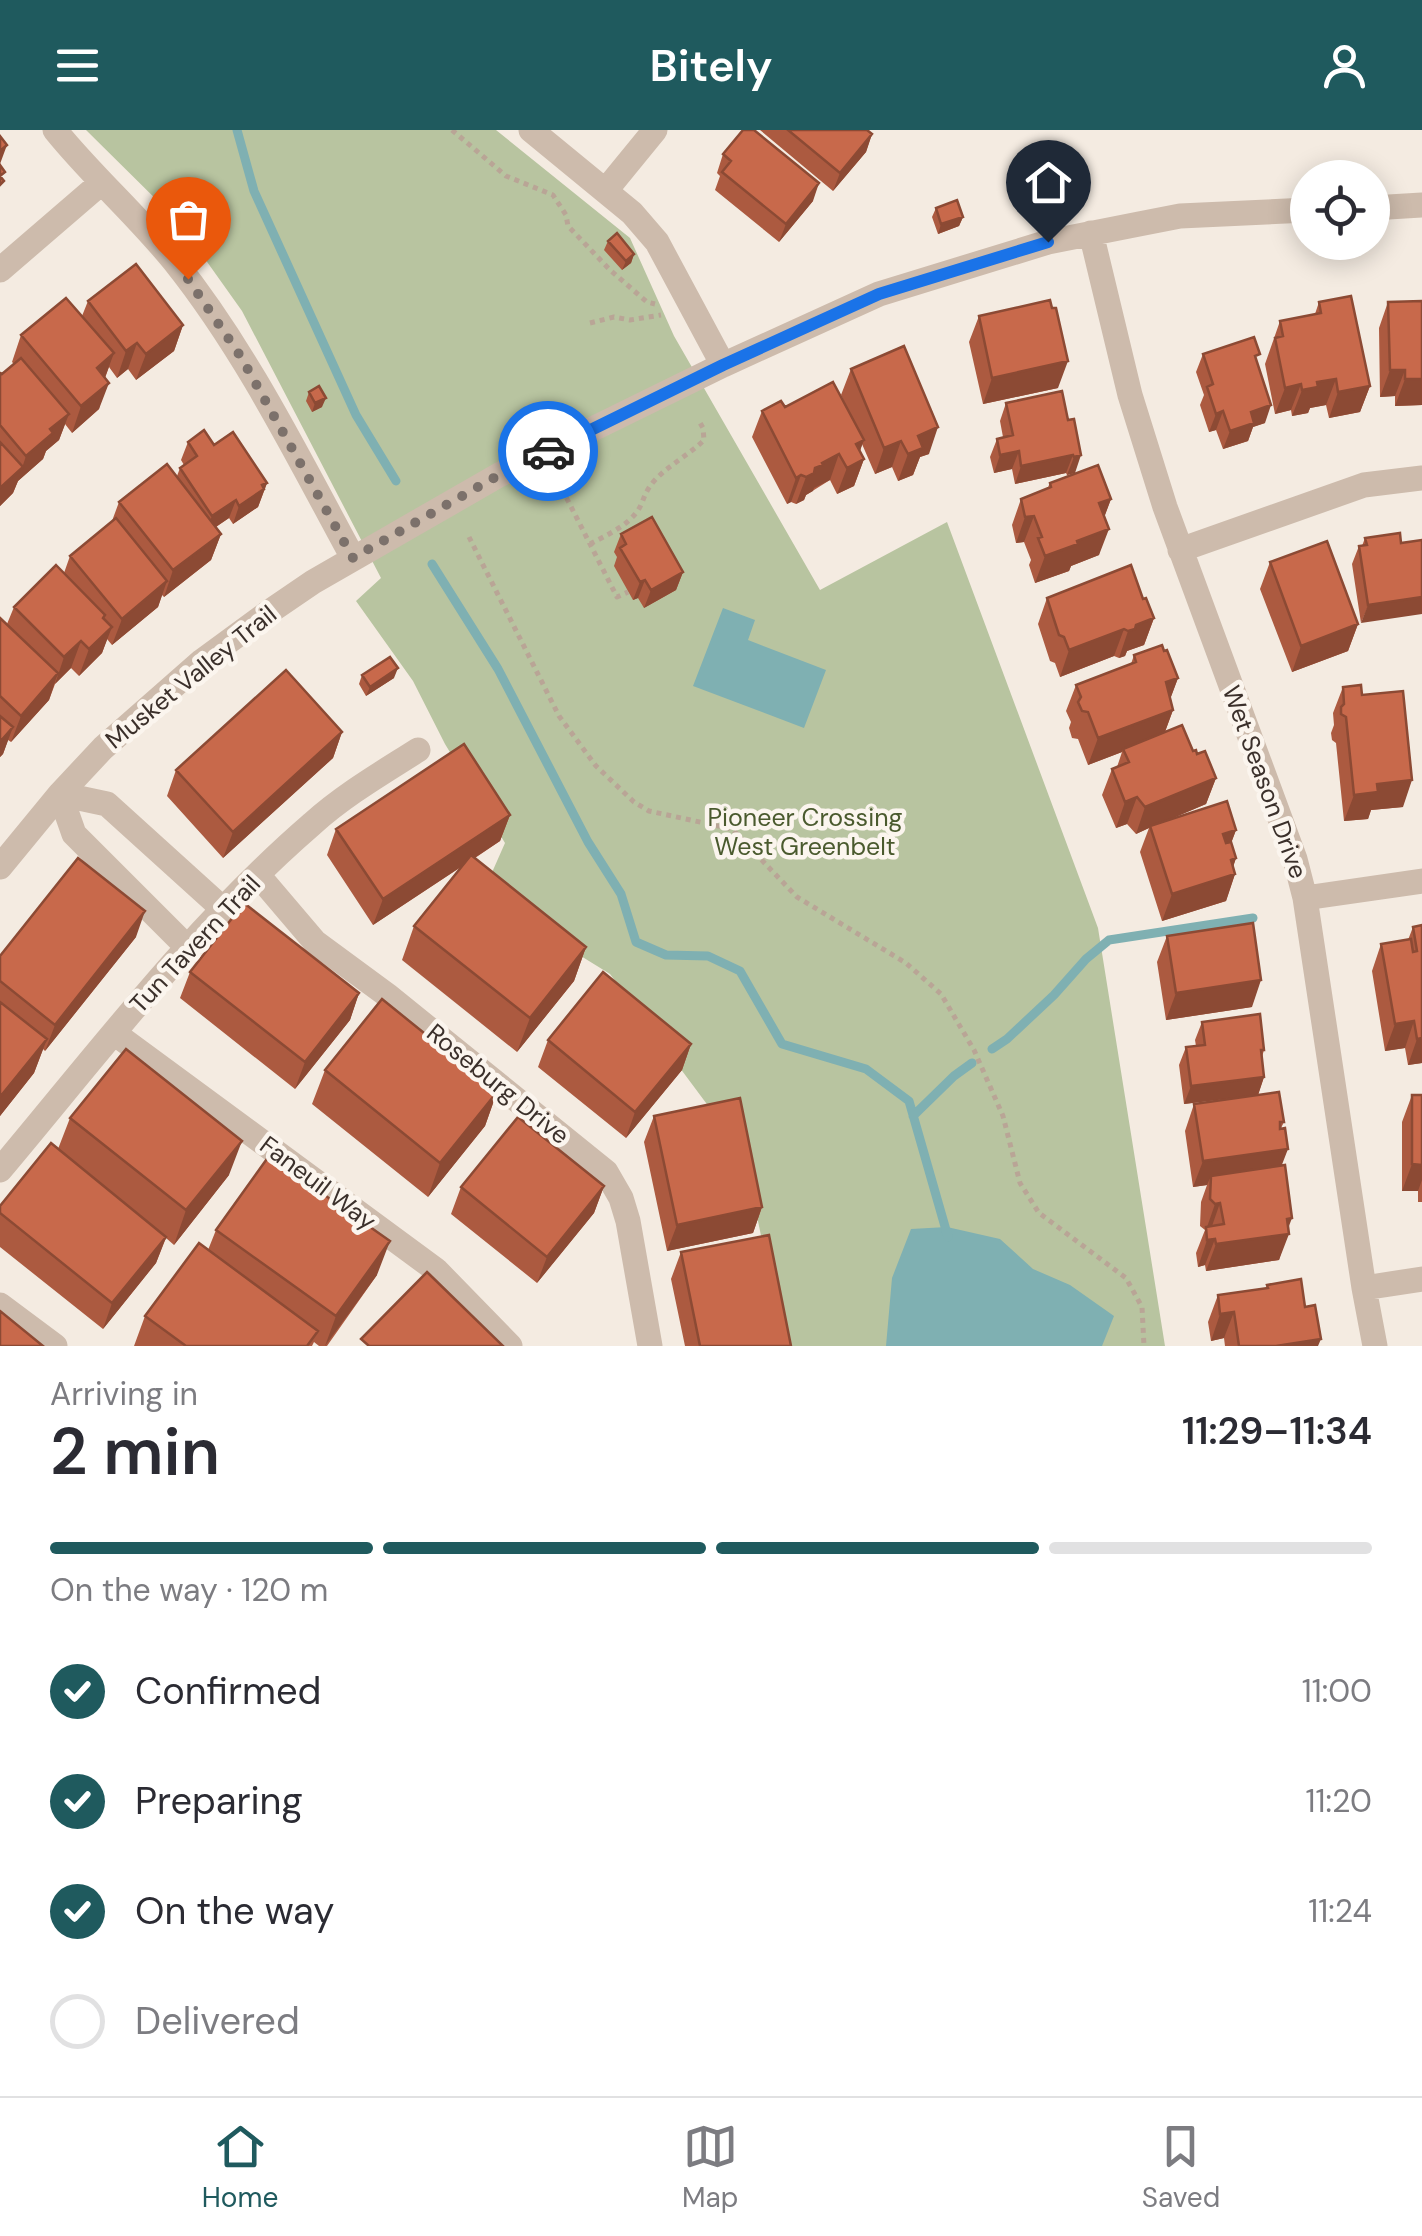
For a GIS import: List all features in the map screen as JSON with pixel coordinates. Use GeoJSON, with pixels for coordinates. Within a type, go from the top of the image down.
{"type":"FeatureCollection","features":[{"type":"Feature","properties":{"kind":"street"},"geometry":{"type":"LineString","coordinates":[[54,130],[172,259],[203,300],[241,357],[353,558]]}},
{"type":"Feature","properties":{"kind":"street"},"geometry":{"type":"LineString","coordinates":[[531,130],[632,213],[657,242],[723,365]]}},
{"type":"Feature","properties":{"kind":"street"},"geometry":{"type":"LineString","coordinates":[[606,190],[655,130]]}},
{"type":"Feature","properties":{"kind":"street"},"geometry":{"type":"LineString","coordinates":[[0,270],[101,183]]}},
{"type":"Feature","properties":{"kind":"street"},"geometry":{"type":"LineString","coordinates":[[1390,207],[1422,205]]}},
{"type":"Feature","properties":{"kind":"street","name":"Musket Valley Trail"},"geometry":{"type":"LineString","coordinates":[[0,866],[102,748],[202,661],[268,612],[353,558],[499,475],[879,294],[1048,242],[1180,216],[1290,211]]}},
{"type":"Feature","properties":{"kind":"street","name":"Wet Season Drive"},"geometry":{"type":"LineString","coordinates":[[1092,234],[1130,395],[1164,507],[1295,859],[1305,898],[1374,1346]]}},
{"type":"Feature","properties":{"kind":"street"},"geometry":{"type":"LineString","coordinates":[[1180,550],[1364,485],[1422,478]]}},
{"type":"Feature","properties":{"kind":"street","name":"Tun Tavern Trail"},"geometry":{"type":"LineString","coordinates":[[0,1170],[186,946],[327,812],[418,750]]}},
{"type":"Feature","properties":{"kind":"street"},"geometry":{"type":"LineString","coordinates":[[60,794],[107,804],[223,910]]}},
{"type":"Feature","properties":{"kind":"street"},"geometry":{"type":"LineString","coordinates":[[60,794],[74,834],[186,946]]}},
{"type":"Feature","properties":{"kind":"street","name":"Roseburg Drive"},"geometry":{"type":"LineString","coordinates":[[258,875],[315,942],[388,995],[606,1172],[621,1198],[628,1221],[650,1346]]}},
{"type":"Feature","properties":{"kind":"street"},"geometry":{"type":"LineString","coordinates":[[1305,898],[1422,881]]}},
{"type":"Feature","properties":{"kind":"street","name":"Faneuil Way"},"geometry":{"type":"LineString","coordinates":[[114,1033],[436,1270],[510,1346]]}},
{"type":"Feature","properties":{"kind":"street"},"geometry":{"type":"LineString","coordinates":[[1364,1288],[1422,1279]]}},
{"type":"Feature","properties":{"kind":"street"},"geometry":{"type":"LineString","coordinates":[[0,1304],[55,1346]]}},
{"type":"Feature","properties":{"kind":"path"},"geometry":{"type":"LineString","coordinates":[[452,130],[506,176],[553,195],[578,237],[610,270],[648,302],[656,304]]}},
{"type":"Feature","properties":{"kind":"path"},"geometry":{"type":"LineString","coordinates":[[590,323],[614,317],[630,320],[661,315]]}},
{"type":"Feature","properties":{"kind":"path"},"geometry":{"type":"LineString","coordinates":[[590,544],[633,516],[644,492],[657,478],[704,440],[698,419]]}},
{"type":"Feature","properties":{"kind":"path"},"geometry":{"type":"LineString","coordinates":[[562,489],[617,598],[628,592]]}},
{"type":"Feature","properties":{"kind":"path"},"geometry":{"type":"LineString","coordinates":[[469,537],[559,716],[596,766],[649,811],[732,829],[797,897],[906,963],[941,994],[974,1050],[1003,1116],[1020,1183],[1039,1213],[1126,1278],[1142,1307],[1144,1346]]}},
{"type":"Feature","properties":{"kind":"green space","name":"Pioneer Crossing West Greenbelt"},"geometry":{"type":"Polygon","coordinates":[[[86,130],[496,130],[630,238],[674,336],[820,590],[947,522],[1098,928],[1165,1346],[784,1346],[744,1154],[610,974],[482,895],[505,843],[445,744],[413,681],[356,601],[381,578],[242,311],[178,221],[86,130]]]}},
{"type":"Feature","properties":{"kind":"water"},"geometry":{"type":"Polygon","coordinates":[[[723,608],[755,620],[748,640],[826,670],[804,728],[693,686],[723,608]]]}},
{"type":"Feature","properties":{"kind":"water"},"geometry":{"type":"Polygon","coordinates":[[[947,1227],[1000,1239],[1033,1269],[1070,1285],[1114,1316],[1102,1346],[886,1346],[892,1278],[911,1229],[947,1227]]]}},
{"type":"Feature","properties":{"kind":"building"},"geometry":{"type":"Polygon","coordinates":[[[743,130],[754,130],[819,183],[786,224],[722,172],[731,161],[723,154],[743,130]]]}},
{"type":"Feature","properties":{"kind":"building"},"geometry":{"type":"Polygon","coordinates":[[[788,130],[867,130],[872,134],[840,173],[788,130]]]}},
{"type":"Feature","properties":{"kind":"building"},"geometry":{"type":"Polygon","coordinates":[[[957,200],[963,217],[941,224],[936,208],[957,200]]]}},
{"type":"Feature","properties":{"kind":"building"},"geometry":{"type":"Polygon","coordinates":[[[617,233],[634,254],[626,261],[608,241],[617,233]]]}},
{"type":"Feature","properties":{"kind":"building"},"geometry":{"type":"Polygon","coordinates":[[[136,264],[183,325],[146,354],[137,343],[126,351],[88,301],[136,264]]]}},
{"type":"Feature","properties":{"kind":"building"},"geometry":{"type":"Polygon","coordinates":[[[1351,296],[1370,386],[1338,392],[1336,379],[1302,390],[1301,384],[1285,388],[1275,338],[1283,336],[1280,321],[1321,313],[1319,302],[1351,296]]]}},
{"type":"Feature","properties":{"kind":"building"},"geometry":{"type":"Polygon","coordinates":[[[66,298],[114,353],[97,368],[109,383],[81,406],[21,335],[66,298]]]}},
{"type":"Feature","properties":{"kind":"building"},"geometry":{"type":"Polygon","coordinates":[[[1050,300],[1052,308],[1056,308],[1068,361],[992,378],[979,316],[1050,300]]]}},
{"type":"Feature","properties":{"kind":"building"},"geometry":{"type":"Polygon","coordinates":[[[1422,301],[1422,379],[1405,379],[1405,370],[1390,370],[1388,302],[1422,301]]]}},
{"type":"Feature","properties":{"kind":"building"},"geometry":{"type":"Polygon","coordinates":[[[1254,337],[1260,354],[1255,356],[1271,405],[1251,412],[1254,423],[1230,431],[1223,411],[1216,414],[1207,387],[1213,384],[1203,354],[1254,337]]]}},
{"type":"Feature","properties":{"kind":"building"},"geometry":{"type":"Polygon","coordinates":[[[904,346],[938,427],[918,436],[923,448],[908,454],[901,441],[884,448],[851,369],[904,346]]]}},
{"type":"Feature","properties":{"kind":"building"},"geometry":{"type":"Polygon","coordinates":[[[21,358],[69,414],[26,456],[0,425],[0,373],[21,358]]]}},
{"type":"Feature","properties":{"kind":"building"},"geometry":{"type":"Polygon","coordinates":[[[833,382],[864,440],[856,444],[864,459],[847,468],[839,454],[815,468],[814,473],[796,478],[762,411],[781,401],[785,407],[833,382]]]}},
{"type":"Feature","properties":{"kind":"building"},"geometry":{"type":"Polygon","coordinates":[[[319,386],[326,398],[315,403],[309,392],[319,386]]]}},
{"type":"Feature","properties":{"kind":"building"},"geometry":{"type":"Polygon","coordinates":[[[1062,391],[1068,420],[1074,419],[1081,455],[1021,466],[1019,451],[1000,455],[997,439],[1013,435],[1006,403],[1062,391]]]}},
{"type":"Feature","properties":{"kind":"building"},"geometry":{"type":"Polygon","coordinates":[[[204,430],[214,445],[233,432],[267,483],[239,506],[236,500],[212,516],[180,468],[197,456],[188,442],[204,430]]]}},
{"type":"Feature","properties":{"kind":"building"},"geometry":{"type":"Polygon","coordinates":[[[0,442],[23,467],[0,488],[0,442]]]}},
{"type":"Feature","properties":{"kind":"building"},"geometry":{"type":"Polygon","coordinates":[[[167,464],[221,534],[173,570],[119,502],[167,464]]]}},
{"type":"Feature","properties":{"kind":"building"},"geometry":{"type":"Polygon","coordinates":[[[1098,465],[1111,499],[1099,503],[1109,529],[1045,556],[1034,516],[1025,517],[1021,499],[1098,465]]]}},
{"type":"Feature","properties":{"kind":"building"},"geometry":{"type":"Polygon","coordinates":[[[652,517],[683,572],[651,590],[645,580],[640,582],[620,548],[626,544],[621,534],[652,517]]]}},
{"type":"Feature","properties":{"kind":"building"},"geometry":{"type":"Polygon","coordinates":[[[116,518],[167,581],[122,619],[70,556],[116,518]]]}},
{"type":"Feature","properties":{"kind":"building"},"geometry":{"type":"Polygon","coordinates":[[[1400,533],[1401,543],[1422,540],[1422,597],[1368,605],[1359,546],[1367,545],[1365,538],[1400,533]]]}},
{"type":"Feature","properties":{"kind":"building"},"geometry":{"type":"Polygon","coordinates":[[[1327,541],[1358,624],[1301,646],[1270,562],[1327,541]]]}},
{"type":"Feature","properties":{"kind":"building"},"geometry":{"type":"Polygon","coordinates":[[[56,565],[112,627],[89,649],[81,641],[64,657],[14,607],[56,565]]]}},
{"type":"Feature","properties":{"kind":"building"},"geometry":{"type":"Polygon","coordinates":[[[1131,565],[1154,618],[1135,629],[1124,629],[1069,650],[1064,637],[1059,635],[1047,598],[1131,565]]]}},
{"type":"Feature","properties":{"kind":"building"},"geometry":{"type":"Polygon","coordinates":[[[0,618],[58,673],[21,716],[0,696],[0,618]]]}},
{"type":"Feature","properties":{"kind":"building"},"geometry":{"type":"Polygon","coordinates":[[[1162,645],[1178,678],[1166,682],[1173,710],[1098,738],[1088,712],[1082,711],[1078,702],[1081,697],[1076,685],[1136,662],[1134,655],[1162,645]]]}},
{"type":"Feature","properties":{"kind":"building"},"geometry":{"type":"Polygon","coordinates":[[[390,657],[398,668],[370,687],[362,675],[390,657]]]}},
{"type":"Feature","properties":{"kind":"building"},"geometry":{"type":"Polygon","coordinates":[[[286,670],[342,732],[233,832],[176,770],[286,670]]]}},
{"type":"Feature","properties":{"kind":"building"},"geometry":{"type":"Polygon","coordinates":[[[1361,685],[1362,695],[1403,691],[1412,780],[1377,784],[1378,792],[1354,795],[1346,717],[1341,714],[1341,707],[1343,687],[1361,685]]]}},
{"type":"Feature","properties":{"kind":"building"},"geometry":{"type":"Polygon","coordinates":[[[0,716],[13,727],[0,742],[0,716]]]}},
{"type":"Feature","properties":{"kind":"building"},"geometry":{"type":"Polygon","coordinates":[[[1182,725],[1193,751],[1205,751],[1216,778],[1145,807],[1137,797],[1125,802],[1112,769],[1129,762],[1123,749],[1182,725]]]}},
{"type":"Feature","properties":{"kind":"building"},"geometry":{"type":"Polygon","coordinates":[[[464,744],[510,815],[383,899],[336,829],[464,744]]]}},
{"type":"Feature","properties":{"kind":"building"},"geometry":{"type":"Polygon","coordinates":[[[1227,801],[1236,830],[1223,834],[1226,843],[1231,842],[1236,858],[1231,860],[1235,874],[1172,894],[1150,826],[1227,801]]]}},
{"type":"Feature","properties":{"kind":"building"},"geometry":{"type":"Polygon","coordinates":[[[471,855],[586,947],[530,1018],[414,926],[471,855]]]}},
{"type":"Feature","properties":{"kind":"building"},"geometry":{"type":"Polygon","coordinates":[[[78,858],[145,911],[55,1025],[0,981],[0,956],[78,858]]]}},
{"type":"Feature","properties":{"kind":"building"},"geometry":{"type":"Polygon","coordinates":[[[244,903],[359,993],[305,1062],[190,972],[244,903]]]}},
{"type":"Feature","properties":{"kind":"building"},"geometry":{"type":"Polygon","coordinates":[[[1253,923],[1261,980],[1176,993],[1167,936],[1253,923]]]}},
{"type":"Feature","properties":{"kind":"building"},"geometry":{"type":"Polygon","coordinates":[[[1422,925],[1422,1038],[1417,1039],[1414,1021],[1395,1024],[1381,944],[1411,939],[1413,952],[1417,951],[1413,927],[1422,925]]]}},
{"type":"Feature","properties":{"kind":"building"},"geometry":{"type":"Polygon","coordinates":[[[603,972],[691,1044],[635,1112],[548,1040],[603,972]]]}},
{"type":"Feature","properties":{"kind":"building"},"geometry":{"type":"Polygon","coordinates":[[[382,999],[497,1092],[440,1163],[325,1070],[382,999]]]}},
{"type":"Feature","properties":{"kind":"building"},"geometry":{"type":"Polygon","coordinates":[[[0,1002],[47,1039],[0,1097],[0,1002]]]}},
{"type":"Feature","properties":{"kind":"building"},"geometry":{"type":"Polygon","coordinates":[[[1260,1014],[1264,1077],[1191,1086],[1186,1047],[1205,1045],[1202,1022],[1260,1014]]]}},
{"type":"Feature","properties":{"kind":"building"},"geometry":{"type":"Polygon","coordinates":[[[126,1049],[242,1141],[186,1210],[70,1118],[126,1049]]]}},
{"type":"Feature","properties":{"kind":"building"},"geometry":{"type":"Polygon","coordinates":[[[1279,1092],[1284,1122],[1280,1122],[1280,1129],[1285,1128],[1288,1149],[1203,1161],[1194,1104],[1279,1092]]]}},
{"type":"Feature","properties":{"kind":"building"},"geometry":{"type":"Polygon","coordinates":[[[1412,1095],[1422,1095],[1422,1165],[1412,1164],[1412,1095]]]}},
{"type":"Feature","properties":{"kind":"building"},"geometry":{"type":"Polygon","coordinates":[[[740,1098],[762,1207],[677,1225],[654,1116],[740,1098]]]}},
{"type":"Feature","properties":{"kind":"building"},"geometry":{"type":"Polygon","coordinates":[[[518,1117],[604,1186],[547,1257],[461,1187],[518,1117]]]}},
{"type":"Feature","properties":{"kind":"building"},"geometry":{"type":"Polygon","coordinates":[[[51,1143],[166,1237],[112,1303],[0,1213],[0,1206],[51,1143]]]}},
{"type":"Feature","properties":{"kind":"building"},"geometry":{"type":"Polygon","coordinates":[[[269,1156],[390,1241],[336,1316],[216,1230],[269,1156]]]}},
{"type":"Feature","properties":{"kind":"building"},"geometry":{"type":"Polygon","coordinates":[[[1285,1165],[1292,1218],[1287,1219],[1289,1234],[1216,1244],[1215,1239],[1207,1240],[1206,1227],[1224,1224],[1220,1203],[1210,1199],[1211,1176],[1285,1165]]]}},
{"type":"Feature","properties":{"kind":"building"},"geometry":{"type":"Polygon","coordinates":[[[769,1235],[791,1346],[700,1346],[681,1252],[769,1235]]]}},
{"type":"Feature","properties":{"kind":"building"},"geometry":{"type":"Polygon","coordinates":[[[199,1243],[318,1331],[307,1346],[186,1346],[145,1316],[199,1243]]]}},
{"type":"Feature","properties":{"kind":"building"},"geometry":{"type":"Polygon","coordinates":[[[427,1272],[503,1346],[369,1346],[361,1339],[427,1272]]]}},
{"type":"Feature","properties":{"kind":"building"},"geometry":{"type":"Polygon","coordinates":[[[1301,1279],[1305,1307],[1315,1305],[1321,1339],[1276,1346],[1239,1346],[1234,1312],[1220,1314],[1218,1295],[1301,1279]]]}},
{"type":"Feature","properties":{"kind":"building"},"geometry":{"type":"Polygon","coordinates":[[[0,1311],[43,1346],[0,1346],[0,1311]]]}},
{"type":"Feature","properties":{"kind":"waterway"},"geometry":{"type":"LineString","coordinates":[[237,130],[254,191],[356,415],[396,481]]}},
{"type":"Feature","properties":{"kind":"waterway"},"geometry":{"type":"LineString","coordinates":[[432,564],[498,669],[588,842],[621,894],[636,942],[666,955],[708,956],[740,971],[782,1044],[866,1069],[909,1101],[948,1237]]}},
{"type":"Feature","properties":{"kind":"waterway"},"geometry":{"type":"LineString","coordinates":[[992,1049],[1109,940],[1253,918]]}},
{"type":"Feature","properties":{"kind":"waterway"},"geometry":{"type":"LineString","coordinates":[[913,1116],[972,1063]]}},
{"type":"Feature","properties":{"kind":"way so far"},"geometry":{"type":"LineString","coordinates":[[188,279],[241,357],[353,558],[548,451]]}},
{"type":"Feature","properties":{"kind":"route"},"geometry":{"type":"LineString","coordinates":[[548,451],[879,294],[1048,242]]}}]}
